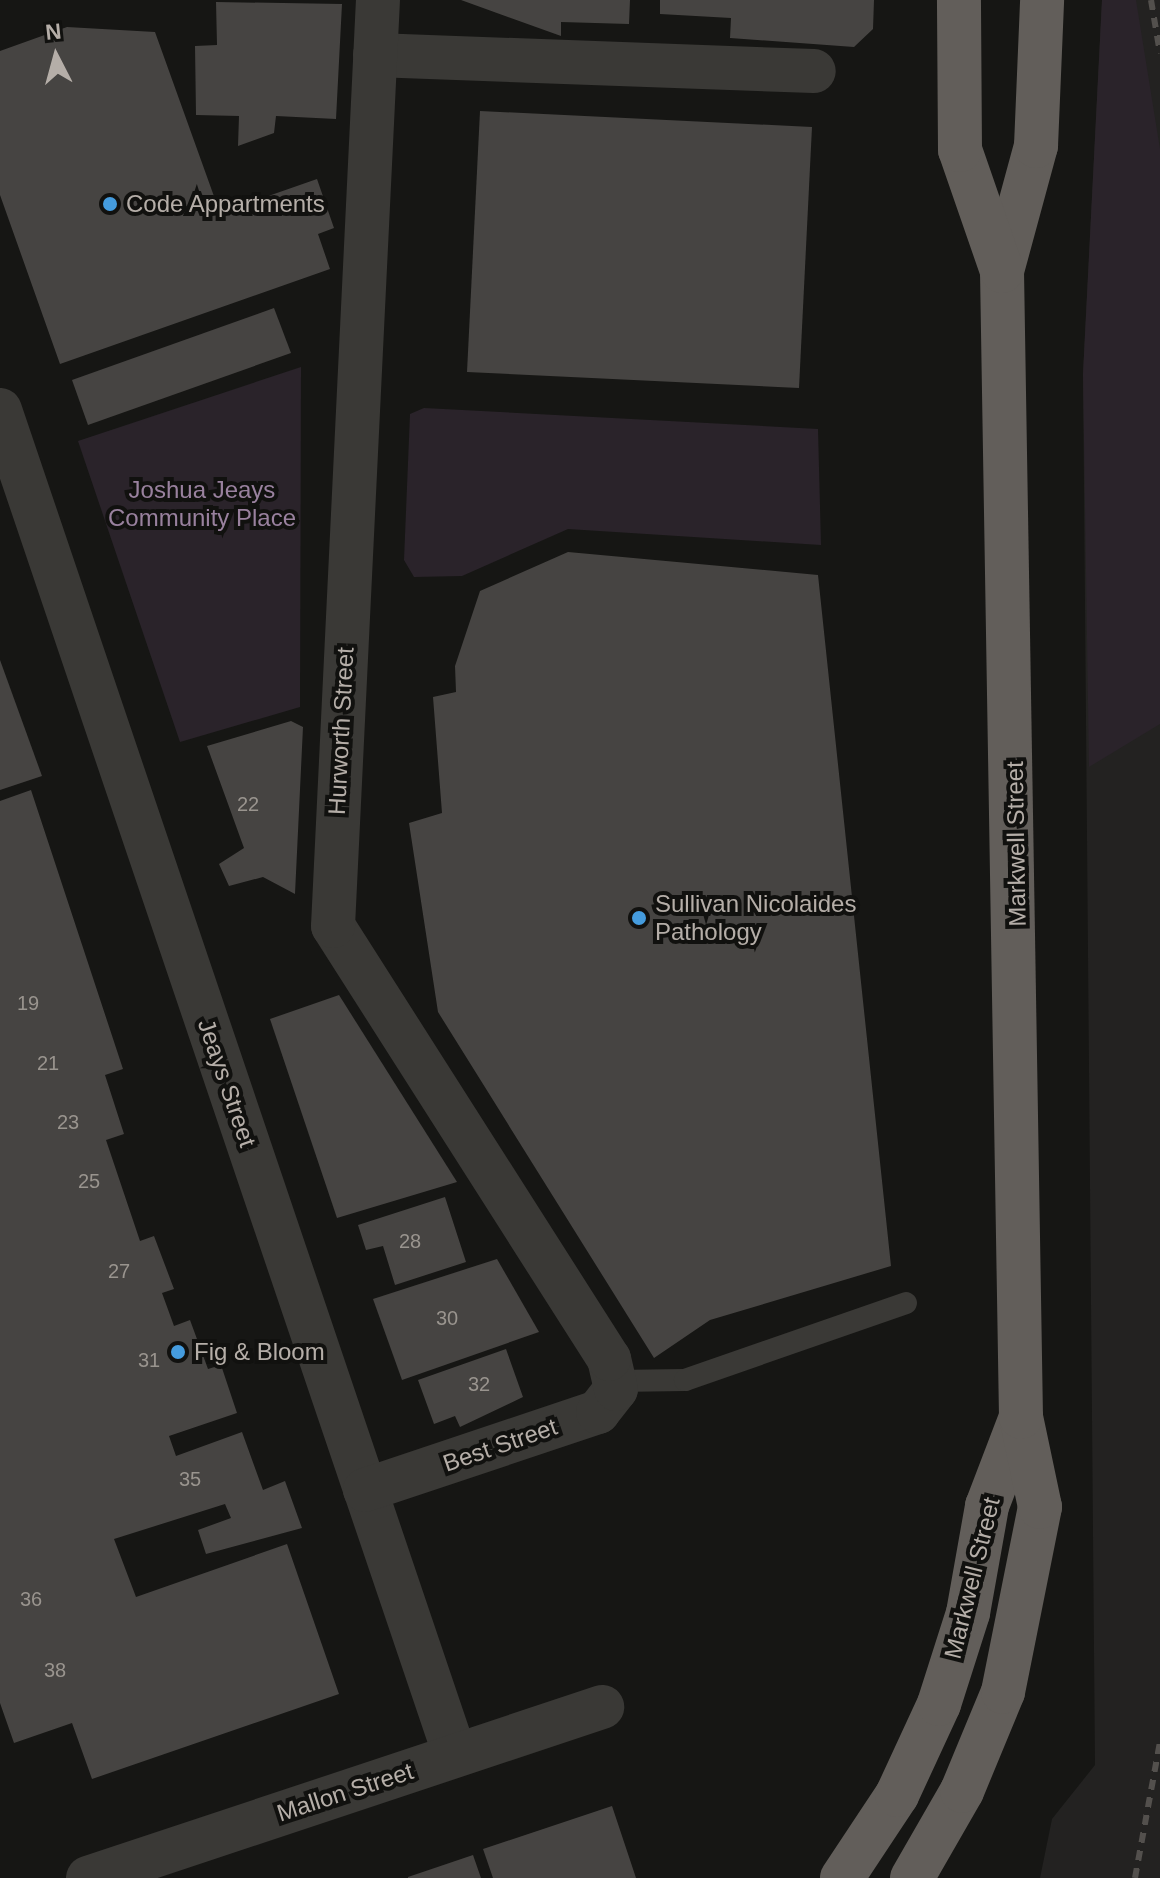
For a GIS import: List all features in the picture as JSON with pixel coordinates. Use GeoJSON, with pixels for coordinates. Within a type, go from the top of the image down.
{"type":"FeatureCollection","features":[{"type":"Feature","properties":{"kind":"highway","name":"Markwell Street"},"geometry":{"type":"LineString","coordinates":[[959,0],[960,150],[1002,271]]}},
{"type":"Feature","properties":{"kind":"highway","name":"Markwell Street"},"geometry":{"type":"LineString","coordinates":[[912,1878],[981,1747],[1019,1634],[1040,1507],[1021,1417],[1021,1134],[1002,271],[1036,146],[1042,0]]}},
{"type":"Feature","properties":{"kind":"highway","name":"Markwell Street"},"geometry":{"type":"LineString","coordinates":[[848,1871],[897,1795],[939,1704],[968,1613],[987,1506],[1021,1417]]}},
{"type":"Feature","properties":{"kind":"street","name":"Hurworth Street"},"geometry":{"type":"LineString","coordinates":[[378,0],[333,926],[616,1381]]}},
{"type":"Feature","properties":{"kind":"street"},"geometry":{"type":"LineString","coordinates":[[375,55],[814,71]]}},
{"type":"Feature","properties":{"kind":"street","name":"Jeays Street"},"geometry":{"type":"LineString","coordinates":[[0,410],[455,1755]]}},
{"type":"Feature","properties":{"kind":"street","name":"Best Street"},"geometry":{"type":"LineString","coordinates":[[365,1490],[598,1412],[611,1403],[616,1381]]}},
{"type":"Feature","properties":{"kind":"street","name":"Mallon Street"},"geometry":{"type":"LineString","coordinates":[[88,1878],[602,1707]]}},
{"type":"Feature","properties":{"kind":"lane"},"geometry":{"type":"LineString","coordinates":[[616,1381],[685,1380],[906,1303]]}},
{"type":"Feature","properties":{"kind":"shaded area"},"geometry":{"type":"Polygon","coordinates":[[[1102,0],[1160,0],[1160,1878],[1040,1878],[1052,1819],[1095,1765],[1083,374],[1102,0]]]}},
{"type":"Feature","properties":{"kind":"green space"},"geometry":{"type":"Polygon","coordinates":[[[1102,0],[1136,0],[1160,149],[1160,724],[1089,767],[1083,374],[1102,0]]]}},
{"type":"Feature","properties":{"kind":"green space","name":"Joshua Jeays Community Place"},"geometry":{"type":"Polygon","coordinates":[[[301,367],[300,707],[180,742],[78,441],[301,367]]]}},
{"type":"Feature","properties":{"kind":"green space"},"geometry":{"type":"Polygon","coordinates":[[[424,408],[818,429],[821,545],[568,529],[462,576],[414,577],[404,560],[410,414],[424,408]]]}},
{"type":"Feature","properties":{"kind":"building"},"geometry":{"type":"Polygon","coordinates":[[[461,0],[630,0],[629,24],[561,22],[561,36],[461,0]]]}},
{"type":"Feature","properties":{"kind":"building"},"geometry":{"type":"Polygon","coordinates":[[[660,0],[874,0],[873,29],[854,47],[730,38],[731,18],[660,14],[660,0]]]}},
{"type":"Feature","properties":{"kind":"building"},"geometry":{"type":"Polygon","coordinates":[[[216,2],[342,4],[336,119],[276,116],[274,133],[238,146],[239,116],[196,115],[195,46],[217,45],[216,2]]]}},
{"type":"Feature","properties":{"kind":"building","name":"Code Appartments"},"geometry":{"type":"Polygon","coordinates":[[[67,27],[155,32],[220,213],[317,179],[334,228],[318,234],[330,269],[60,364],[0,195],[0,51],[67,27]]]}},
{"type":"Feature","properties":{"kind":"building"},"geometry":{"type":"Polygon","coordinates":[[[480,111],[812,127],[799,388],[467,372],[480,111]]]}},
{"type":"Feature","properties":{"kind":"building"},"geometry":{"type":"Polygon","coordinates":[[[274,308],[291,353],[88,425],[72,380],[274,308]]]}},
{"type":"Feature","properties":{"kind":"building","name":"Sullivan Nicolaides Pathology"},"geometry":{"type":"Polygon","coordinates":[[[568,552],[818,575],[891,1266],[710,1320],[654,1358],[438,1012],[409,823],[442,813],[433,697],[456,692],[455,666],[480,591],[568,552]]]}},
{"type":"Feature","properties":{"kind":"building"},"geometry":{"type":"Polygon","coordinates":[[[0,660],[42,776],[0,790],[0,660]]]}},
{"type":"Feature","properties":{"kind":"building"},"geometry":{"type":"Polygon","coordinates":[[[291,721],[303,727],[295,894],[263,877],[229,886],[219,864],[244,848],[207,746],[291,721]]]}},
{"type":"Feature","properties":{"kind":"building"},"geometry":{"type":"Polygon","coordinates":[[[31,790],[123,1069],[105,1075],[124,1134],[106,1140],[140,1241],[154,1236],[174,1289],[162,1293],[174,1326],[190,1320],[208,1369],[221,1365],[237,1413],[169,1436],[176,1456],[242,1432],[263,1490],[285,1481],[302,1528],[206,1554],[198,1530],[231,1518],[225,1504],[114,1539],[136,1597],[287,1544],[339,1694],[92,1779],[72,1723],[14,1743],[0,1703],[0,801],[31,790]]]}},
{"type":"Feature","properties":{"kind":"building"},"geometry":{"type":"Polygon","coordinates":[[[339,995],[457,1182],[337,1218],[270,1019],[339,995]]]}},
{"type":"Feature","properties":{"kind":"building"},"geometry":{"type":"Polygon","coordinates":[[[445,1197],[466,1262],[395,1285],[383,1246],[366,1250],[358,1225],[445,1197]]]}},
{"type":"Feature","properties":{"kind":"building"},"geometry":{"type":"Polygon","coordinates":[[[497,1259],[539,1332],[402,1380],[373,1299],[497,1259]]]}},
{"type":"Feature","properties":{"kind":"building"},"geometry":{"type":"Polygon","coordinates":[[[506,1349],[523,1397],[460,1427],[455,1416],[434,1424],[418,1380],[506,1349]]]}},
{"type":"Feature","properties":{"kind":"building"},"geometry":{"type":"Polygon","coordinates":[[[612,1806],[636,1878],[493,1878],[483,1849],[612,1806]]]}},
{"type":"Feature","properties":{"kind":"building"},"geometry":{"type":"Polygon","coordinates":[[[473,1855],[481,1878],[408,1878],[408,1877],[473,1855]]]}},
{"type":"Feature","properties":{"kind":"railway"},"geometry":{"type":"LineString","coordinates":[[1151,0],[1160,53]]}},
{"type":"Feature","properties":{"kind":"railway"},"geometry":{"type":"LineString","coordinates":[[1135,1878],[1160,1742]]}},
{"type":"Feature","properties":{"kind":"place","name":"Code Appartments"},"geometry":{"type":"Point","coordinates":[110,204]}},
{"type":"Feature","properties":{"kind":"place","name":"Sullivan Nicolaides Pathology"},"geometry":{"type":"Point","coordinates":[639,918]}},
{"type":"Feature","properties":{"kind":"place","name":"Fig & Bloom"},"geometry":{"type":"Point","coordinates":[178,1352]}}]}
